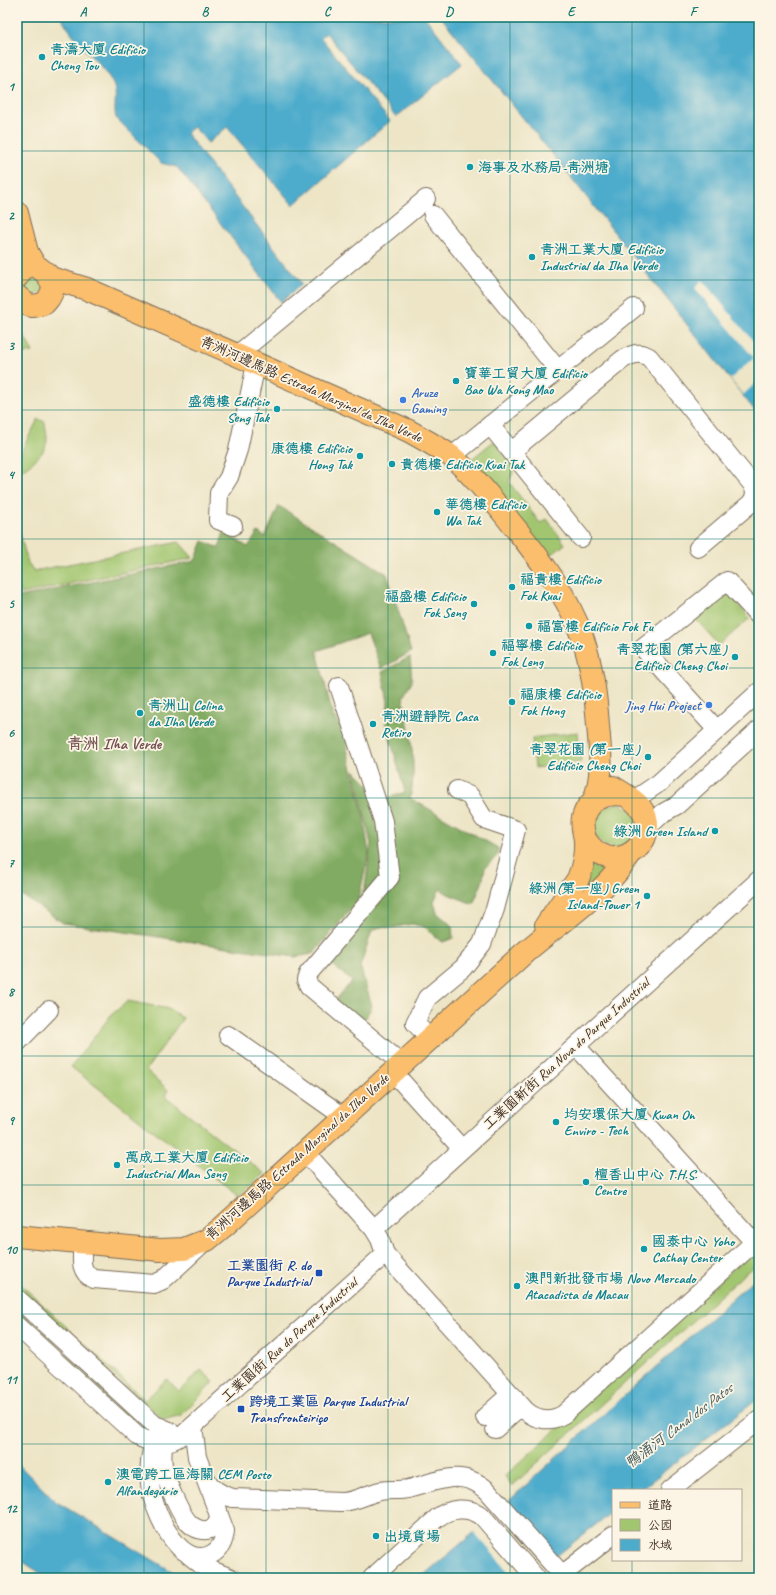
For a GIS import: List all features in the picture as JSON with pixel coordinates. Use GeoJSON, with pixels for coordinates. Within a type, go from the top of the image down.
{"type":"FeatureCollection","features":[{"type":"Feature","properties":{"kind":"main road"},"geometry":{"type":"LineString","coordinates":[[17,213],[27,252],[27,261],[19,275]]}},
{"type":"Feature","properties":{"kind":"main road"},"geometry":{"type":"LineString","coordinates":[[27,252],[34,264],[35,292]]}},
{"type":"Feature","properties":{"kind":"main road"},"geometry":{"type":"LineString","coordinates":[[19,275],[31,268],[35,292]]}},
{"type":"Feature","properties":{"kind":"main road","name":"青洲河邊馬路 Estrada Marginal da Ilha Verde"},"geometry":{"type":"LineString","coordinates":[[35,292],[60,291],[73,288],[87,289],[125,313],[236,355],[409,431],[451,457],[478,483],[541,560],[556,576],[591,656],[597,713],[601,779],[594,800],[587,808],[583,818],[582,828],[585,839],[582,866],[578,879],[531,947]]}},
{"type":"Feature","properties":{"kind":"main road","name":"青洲河邊馬路 Estrada Marginal da Ilha Verde"},"geometry":{"type":"LineString","coordinates":[[17,1236],[160,1250],[184,1250],[207,1240],[531,947],[605,885],[621,869],[630,854],[638,848],[644,839],[647,828],[646,818],[641,808],[613,787],[606,777],[601,765]]}},
{"type":"Feature","properties":{"kind":"main road"},"geometry":{"type":"LineString","coordinates":[[594,800],[604,795],[614,793],[629,798]]}},
{"type":"Feature","properties":{"kind":"main road"},"geometry":{"type":"LineString","coordinates":[[585,839],[590,848],[609,858],[620,858],[630,854]]}},
{"type":"Feature","properties":{"kind":"street"},"geometry":{"type":"LineString","coordinates":[[236,355],[426,198]]}},
{"type":"Feature","properties":{"kind":"street"},"geometry":{"type":"LineString","coordinates":[[433,215],[552,375]]}},
{"type":"Feature","properties":{"kind":"street"},"geometry":{"type":"LineString","coordinates":[[451,457],[634,308]]}},
{"type":"Feature","properties":{"kind":"street"},"geometry":{"type":"LineString","coordinates":[[512,451],[623,360],[638,353],[649,357],[755,489],[755,495],[751,503],[698,548]]}},
{"type":"Feature","properties":{"kind":"street"},"geometry":{"type":"LineString","coordinates":[[233,526],[218,520],[219,493],[229,477],[238,450],[256,364]]}},
{"type":"Feature","properties":{"kind":"street"},"geometry":{"type":"LineString","coordinates":[[490,425],[581,538]]}},
{"type":"Feature","properties":{"kind":"street"},"geometry":{"type":"LineString","coordinates":[[717,730],[643,648],[727,581],[759,616]]}},
{"type":"Feature","properties":{"kind":"street"},"geometry":{"type":"LineString","coordinates":[[339,686],[384,820],[390,877],[308,974],[306,980],[309,986],[397,1068],[462,1149]]}},
{"type":"Feature","properties":{"kind":"street"},"geometry":{"type":"LineString","coordinates":[[629,798],[659,783],[759,692]]}},
{"type":"Feature","properties":{"kind":"street"},"geometry":{"type":"LineString","coordinates":[[647,828],[663,813],[677,805],[759,730]]}},
{"type":"Feature","properties":{"kind":"street"},"geometry":{"type":"LineString","coordinates":[[430,1039],[415,1023],[427,998],[463,968],[482,944],[494,909],[516,830],[484,819],[470,796],[458,790]]}},
{"type":"Feature","properties":{"kind":"street","name":"工業園新街 Rua Nova do Parque Industrial"},"geometry":{"type":"LineString","coordinates":[[374,1229],[759,880]]}},
{"type":"Feature","properties":{"kind":"street"},"geometry":{"type":"LineString","coordinates":[[17,1043],[49,1010]]}},
{"type":"Feature","properties":{"kind":"street"},"geometry":{"type":"LineString","coordinates":[[228,1035],[344,1117]]}},
{"type":"Feature","properties":{"kind":"street"},"geometry":{"type":"LineString","coordinates":[[305,1152],[374,1229],[380,1239],[385,1254],[513,1401],[535,1417],[542,1419],[557,1418],[564,1414],[756,1240],[576,1046]]}},
{"type":"Feature","properties":{"kind":"street"},"geometry":{"type":"LineString","coordinates":[[83,1243],[81,1265],[89,1277],[94,1279],[154,1284],[163,1280],[207,1240]]}},
{"type":"Feature","properties":{"kind":"street","name":"工業園街 Rua do Parque Industrial"},"geometry":{"type":"LineString","coordinates":[[159,1437],[177,1438],[193,1426],[385,1254]]}},
{"type":"Feature","properties":{"kind":"street"},"geometry":{"type":"LineString","coordinates":[[17,1298],[159,1437],[164,1470],[186,1520],[198,1530],[208,1530],[217,1522],[218,1510]]}},
{"type":"Feature","properties":{"kind":"street"},"geometry":{"type":"LineString","coordinates":[[17,1326],[130,1430],[141,1438],[159,1437]]}},
{"type":"Feature","properties":{"kind":"street"},"geometry":{"type":"LineString","coordinates":[[490,1423],[513,1401]]}},
{"type":"Feature","properties":{"kind":"street"},"geometry":{"type":"LineString","coordinates":[[671,1489],[759,1420]]}},
{"type":"Feature","properties":{"kind":"street"},"geometry":{"type":"LineString","coordinates":[[187,1552],[194,1556],[202,1557],[214,1553],[224,1540],[225,1531],[197,1457],[193,1426]]}},
{"type":"Feature","properties":{"kind":"street"},"geometry":{"type":"LineString","coordinates":[[159,1437],[150,1460],[149,1474],[154,1503],[163,1525],[172,1537],[204,1566],[231,1578]]}},
{"type":"Feature","properties":{"kind":"street"},"geometry":{"type":"LineString","coordinates":[[205,1477],[208,1483],[218,1492],[233,1498],[341,1502],[354,1500],[380,1491],[407,1489],[444,1478],[458,1477],[471,1480],[480,1484],[498,1502],[561,1575],[612,1536]]}},
{"type":"Feature","properties":{"kind":"street"},"geometry":{"type":"LineString","coordinates":[[372,1578],[440,1516],[452,1511],[460,1510],[472,1511],[482,1516],[536,1578]]}},
{"type":"Feature","properties":{"kind":"green space"},"geometry":{"type":"Polygon","coordinates":[[[30,272],[48,289],[26,299],[20,282],[30,272]]]}},
{"type":"Feature","properties":{"kind":"green space"},"geometry":{"type":"Polygon","coordinates":[[[17,323],[33,352],[17,355],[17,323]]]}},
{"type":"Feature","properties":{"kind":"green space"},"geometry":{"type":"Polygon","coordinates":[[[38,419],[45,422],[47,438],[45,448],[39,457],[31,464],[22,470],[17,469],[19,457],[38,419]]]}},
{"type":"Feature","properties":{"kind":"green space"},"geometry":{"type":"Polygon","coordinates":[[[494,441],[515,468],[509,482],[540,523],[547,519],[565,544],[550,556],[469,461],[494,441]]]}},
{"type":"Feature","properties":{"kind":"green space","name":"青洲山 Colina da Ilha Verde"},"geometry":{"type":"Polygon","coordinates":[[[279,506],[387,574],[411,652],[381,669],[368,633],[317,651],[333,716],[343,727],[348,741],[347,749],[363,814],[369,853],[358,901],[313,954],[295,957],[63,923],[17,892],[17,772],[20,770],[17,765],[17,588],[19,597],[195,561],[203,541],[219,548],[224,532],[248,547],[258,532],[265,537],[279,506]]]}},
{"type":"Feature","properties":{"kind":"green space"},"geometry":{"type":"Polygon","coordinates":[[[17,524],[28,563],[34,571],[179,542],[193,558],[21,594],[17,577],[17,524]]]}},
{"type":"Feature","properties":{"kind":"green space"},"geometry":{"type":"Polygon","coordinates":[[[725,589],[750,618],[719,645],[692,615],[725,589]]]}},
{"type":"Feature","properties":{"kind":"green space"},"geometry":{"type":"Polygon","coordinates":[[[410,657],[412,682],[403,697],[413,760],[410,798],[498,848],[498,855],[485,868],[482,883],[473,904],[448,894],[440,889],[434,901],[437,913],[452,925],[453,938],[443,942],[425,927],[412,924],[391,928],[380,927],[372,931],[360,966],[372,1006],[362,1024],[334,1002],[352,981],[326,960],[357,909],[365,887],[371,844],[354,770],[383,799],[405,792],[386,724],[388,702],[382,672],[410,657]]]}},
{"type":"Feature","properties":{"kind":"green space"},"geometry":{"type":"Polygon","coordinates":[[[578,732],[581,762],[535,768],[532,738],[578,732]]]}},
{"type":"Feature","properties":{"kind":"green space"},"geometry":{"type":"Polygon","coordinates":[[[619,803],[632,810],[638,824],[633,839],[620,848],[605,846],[594,836],[592,821],[599,809],[619,803]]]}},
{"type":"Feature","properties":{"kind":"green space"},"geometry":{"type":"Polygon","coordinates":[[[591,864],[598,868],[613,870],[580,893],[591,864]]]}},
{"type":"Feature","properties":{"kind":"green space"},"geometry":{"type":"Polygon","coordinates":[[[128,1001],[169,1009],[183,1018],[146,1070],[168,1090],[165,1096],[265,1174],[238,1196],[71,1067],[111,1015],[128,1001]]]}},
{"type":"Feature","properties":{"kind":"green space"},"geometry":{"type":"Polygon","coordinates":[[[759,1245],[759,1263],[743,1275],[512,1486],[505,1476],[759,1245]]]}},
{"type":"Feature","properties":{"kind":"green space"},"geometry":{"type":"Polygon","coordinates":[[[17,1281],[145,1400],[167,1379],[179,1391],[201,1370],[214,1382],[181,1415],[164,1420],[17,1290],[17,1281]]]}},
{"type":"Feature","properties":{"kind":"green space"},"geometry":{"type":"Polygon","coordinates":[[[17,1308],[137,1421],[139,1429],[17,1320],[17,1308]]]}},
{"type":"Feature","properties":{"kind":"water"},"geometry":{"type":"Polygon","coordinates":[[[61,17],[425,17],[462,64],[396,117],[326,33],[321,38],[390,121],[293,205],[227,127],[208,143],[194,127],[186,133],[302,284],[281,302],[177,167],[161,163],[116,118],[115,92],[110,78],[81,46],[61,17]]]}},
{"type":"Feature","properties":{"kind":"water"},"geometry":{"type":"Polygon","coordinates":[[[441,17],[759,17],[759,416],[566,171],[441,17]]]}},
{"type":"Feature","properties":{"kind":"water","name":"鴨涌河 Canal dos Patos"},"geometry":{"type":"Polygon","coordinates":[[[759,1275],[759,1398],[641,1489],[612,1489],[612,1512],[529,1578],[420,1578],[476,1531],[759,1275]]]}},
{"type":"Feature","properties":{"kind":"water"},"geometry":{"type":"Polygon","coordinates":[[[17,1463],[55,1501],[183,1578],[48,1578],[17,1558],[17,1463]]]}},
{"type":"Feature","properties":{"kind":"pier"},"geometry":{"type":"Polygon","coordinates":[[[702,280],[759,348],[759,380],[743,395],[730,379],[754,358],[695,288],[702,280]]]}},
{"type":"Feature","properties":{"kind":"pier"},"geometry":{"type":"Polygon","coordinates":[[[506,1500],[551,1562],[532,1578],[514,1578],[473,1531],[506,1500]]]}},
{"type":"Feature","properties":{"kind":"place","name":"青濤大廈 Edifício Cheng Tou"},"geometry":{"type":"Point","coordinates":[42,57]}},
{"type":"Feature","properties":{"kind":"place","name":"海事及水務局-青洲塘"},"geometry":{"type":"Point","coordinates":[470,167]}},
{"type":"Feature","properties":{"kind":"place","name":"青洲工業大廈 Edifício Industrial da Ilha Verde"},"geometry":{"type":"Point","coordinates":[532,257]}},
{"type":"Feature","properties":{"kind":"place","name":"寶華工貿大廈 Edifício Bao Wa Kong Mao"},"geometry":{"type":"Point","coordinates":[456,381]}},
{"type":"Feature","properties":{"kind":"place","name":"Aruze Gaming"},"geometry":{"type":"Point","coordinates":[403,400]}},
{"type":"Feature","properties":{"kind":"place","name":"盛德樓 Edifício Seng Tak"},"geometry":{"type":"Point","coordinates":[277,409]}},
{"type":"Feature","properties":{"kind":"place","name":"康德樓 Edifício Hong Tak"},"geometry":{"type":"Point","coordinates":[360,456]}},
{"type":"Feature","properties":{"kind":"place","name":"貴德樓 Edifício Kuai Tak"},"geometry":{"type":"Point","coordinates":[392,464]}},
{"type":"Feature","properties":{"kind":"place","name":"華德樓 Edifício Wa Tak"},"geometry":{"type":"Point","coordinates":[437,512]}},
{"type":"Feature","properties":{"kind":"place","name":"福貴樓 Edifício Fok Kuai"},"geometry":{"type":"Point","coordinates":[512,587]}},
{"type":"Feature","properties":{"kind":"place","name":"福盛樓 Edifício Fok Seng"},"geometry":{"type":"Point","coordinates":[474,604]}},
{"type":"Feature","properties":{"kind":"place","name":"福富樓 Edifício Fok Fu"},"geometry":{"type":"Point","coordinates":[529,626]}},
{"type":"Feature","properties":{"kind":"place","name":"福寧樓 Edifício Fok Leng"},"geometry":{"type":"Point","coordinates":[493,653]}},
{"type":"Feature","properties":{"kind":"place","name":"青翠花園 (第六座) Edifício Cheng Choi"},"geometry":{"type":"Point","coordinates":[735,657]}},
{"type":"Feature","properties":{"kind":"place","name":"福康樓 Edifício Fok Hong"},"geometry":{"type":"Point","coordinates":[512,702]}},
{"type":"Feature","properties":{"kind":"place","name":"Jing Hui Project"},"geometry":{"type":"Point","coordinates":[709,705]}},
{"type":"Feature","properties":{"kind":"place","name":"青洲山 Colina da Ilha Verde"},"geometry":{"type":"Point","coordinates":[140,713]}},
{"type":"Feature","properties":{"kind":"place","name":"青洲避靜院 Casa Retiro"},"geometry":{"type":"Point","coordinates":[373,724]}},
{"type":"Feature","properties":{"kind":"place","name":"青翠花園 (第一座) Edifício Cheng Choi"},"geometry":{"type":"Point","coordinates":[648,757]}},
{"type":"Feature","properties":{"kind":"place","name":"綠洲 Green Island"},"geometry":{"type":"Point","coordinates":[715,831]}},
{"type":"Feature","properties":{"kind":"place","name":"綠洲(第一座) Green Island-Tower 1"},"geometry":{"type":"Point","coordinates":[647,896]}},
{"type":"Feature","properties":{"kind":"place","name":"均安環保大廈 Kwan On Enviro - Tech"},"geometry":{"type":"Point","coordinates":[556,1122]}},
{"type":"Feature","properties":{"kind":"place","name":"萬成工業大廈 Edifício Industrial Man Seng"},"geometry":{"type":"Point","coordinates":[117,1165]}},
{"type":"Feature","properties":{"kind":"place","name":"檀香山中心 T.H.S. Centre"},"geometry":{"type":"Point","coordinates":[586,1182]}},
{"type":"Feature","properties":{"kind":"place","name":"國泰中心 Yoho Cathay Center"},"geometry":{"type":"Point","coordinates":[644,1249]}},
{"type":"Feature","properties":{"kind":"place","name":"工業園街 R. do Parque Industrial"},"geometry":{"type":"Point","coordinates":[319,1273]}},
{"type":"Feature","properties":{"kind":"place","name":"澳門新批發市場 Novo Mercado Atacadista de Macau"},"geometry":{"type":"Point","coordinates":[517,1286]}},
{"type":"Feature","properties":{"kind":"place","name":"跨境工業區 Parque Industrial Transfronteiriço"},"geometry":{"type":"Point","coordinates":[241,1409]}},
{"type":"Feature","properties":{"kind":"place","name":"澳電跨工區海關 CEM Posto Alfandegário"},"geometry":{"type":"Point","coordinates":[108,1482]}},
{"type":"Feature","properties":{"kind":"place","name":"出境貨場"},"geometry":{"type":"Point","coordinates":[376,1536]}},
{"type":"Feature","properties":{"kind":"district","name":"青洲 Ilha Verde"},"geometry":{"type":"Point","coordinates":[114,744]}}]}
